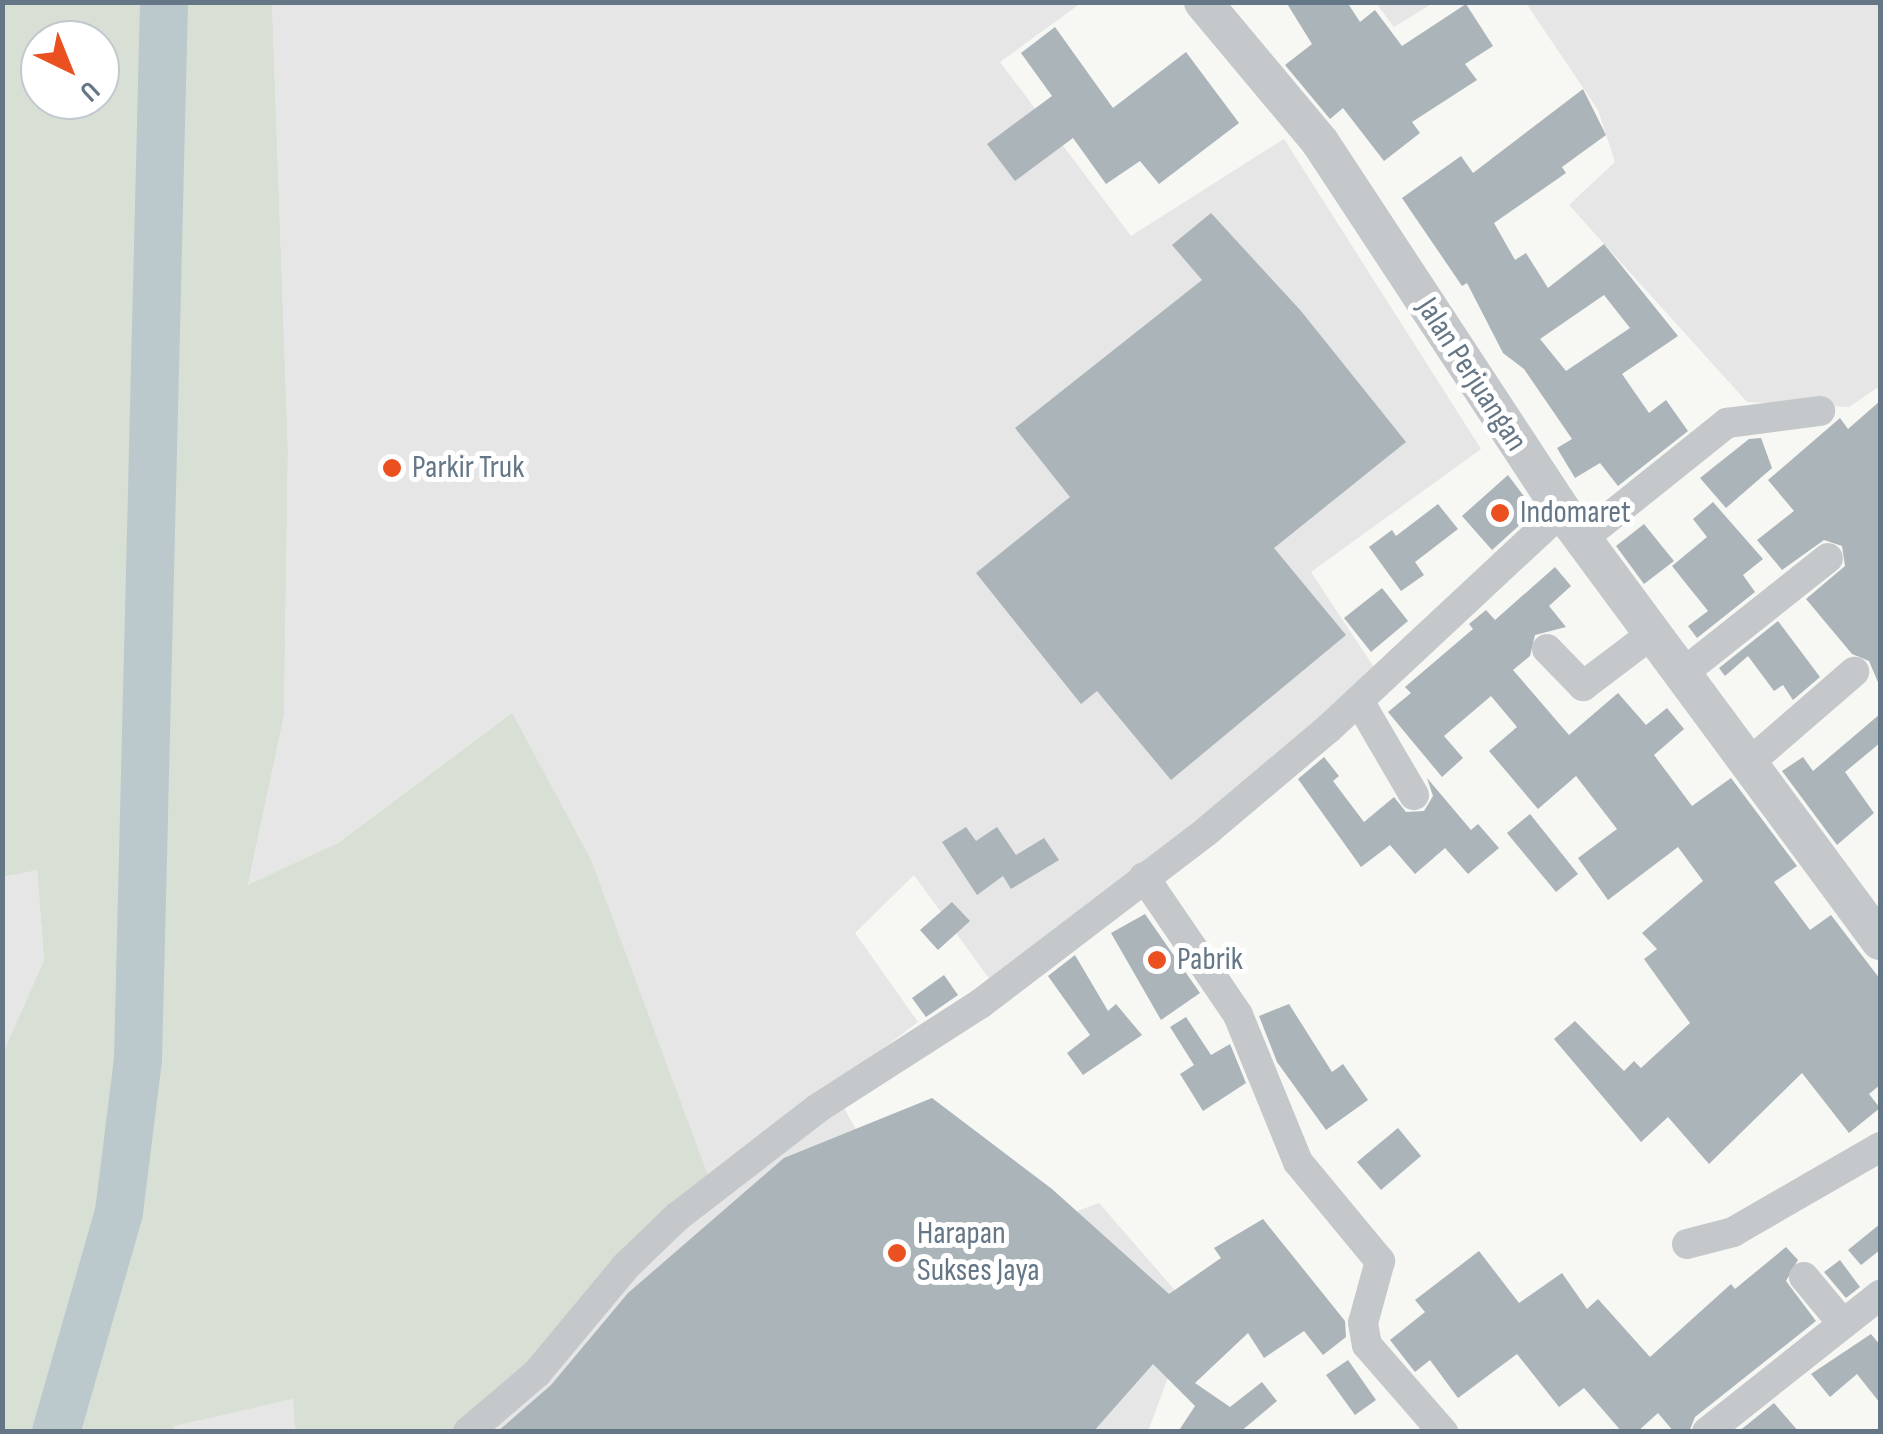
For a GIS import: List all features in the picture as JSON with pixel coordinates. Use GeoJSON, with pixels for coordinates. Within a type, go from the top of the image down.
{"type":"FeatureCollection","features":[{"type":"Feature","properties":{"kind":"street","name":"Jalan Perjuangan"},"geometry":{"type":"LineString","coordinates":[[1203,2],[1320,142],[1572,525],[1876,925]]}},
{"type":"Feature","properties":{"kind":"street"},"geometry":{"type":"LineString","coordinates":[[468,1432],[538,1373],[626,1266],[677,1217],[818,1108],[980,1004],[1265,784],[1358,701],[1572,525],[1726,423],[1820,411]]}},
{"type":"Feature","properties":{"kind":"street"},"geometry":{"type":"LineString","coordinates":[[1683,673],[1828,558]]}},
{"type":"Feature","properties":{"kind":"street"},"geometry":{"type":"LineString","coordinates":[[1547,649],[1583,686],[1653,633]]}},
{"type":"Feature","properties":{"kind":"street"},"geometry":{"type":"LineString","coordinates":[[1750,762],[1854,672]]}},
{"type":"Feature","properties":{"kind":"street"},"geometry":{"type":"LineString","coordinates":[[1358,701],[1414,795]]}},
{"type":"Feature","properties":{"kind":"street"},"geometry":{"type":"LineString","coordinates":[[1144,877],[1238,1015],[1298,1162],[1380,1261],[1362,1323],[1366,1345],[1443,1432]]}},
{"type":"Feature","properties":{"kind":"street"},"geometry":{"type":"LineString","coordinates":[[1687,1244],[1732,1232],[1880,1147]]}},
{"type":"Feature","properties":{"kind":"street"},"geometry":{"type":"LineString","coordinates":[[1804,1277],[1844,1324]]}},
{"type":"Feature","properties":{"kind":"street"},"geometry":{"type":"LineString","coordinates":[[1707,1432],[1844,1324],[1877,1306]]}},
{"type":"Feature","properties":{"kind":"shaded area"},"geometry":{"type":"Polygon","coordinates":[[[3,3],[272,3],[288,451],[284,716],[248,885],[338,843],[512,713],[591,860],[711,1184],[481,1431],[295,1431],[293,1399],[174,1426],[174,1431],[3,1432],[3,1053],[44,960],[37,870],[2,877],[3,3]],[[156,348],[143,725],[157,395],[156,348]]]}},
{"type":"Feature","properties":{"kind":"shaded area"},"geometry":{"type":"Polygon","coordinates":[[[272,3],[1081,3],[1000,62],[1131,236],[1284,139],[1481,449],[1311,572],[1381,678],[996,988],[914,875],[855,933],[918,1022],[832,1087],[888,1186],[981,1247],[1099,1203],[1193,1311],[1148,1431],[481,1431],[512,713],[338,843],[248,886],[284,716],[288,451],[272,3]]]}},
{"type":"Feature","properties":{"kind":"shaded area"},"geometry":{"type":"Polygon","coordinates":[[[1376,3],[1433,3],[1394,27],[1376,3]]]}},
{"type":"Feature","properties":{"kind":"shaded area"},"geometry":{"type":"Polygon","coordinates":[[[1526,3],[1880,3],[1880,386],[1849,407],[1747,402],[1569,205],[1615,162],[1598,110],[1526,3]]]}},
{"type":"Feature","properties":{"kind":"shaded area"},"geometry":{"type":"Polygon","coordinates":[[[37,869],[44,960],[3,1053],[3,877],[37,869]]]}},
{"type":"Feature","properties":{"kind":"shaded area"},"geometry":{"type":"Polygon","coordinates":[[[293,1399],[295,1431],[174,1432],[173,1426],[293,1399]]]}},
{"type":"Feature","properties":{"kind":"building"},"geometry":{"type":"Polygon","coordinates":[[[1286,2],[1347,2],[1360,22],[1375,10],[1402,46],[1466,4],[1493,46],[1465,64],[1477,80],[1412,122],[1420,133],[1384,161],[1343,108],[1330,119],[1285,65],[1312,44],[1286,2]]]}},
{"type":"Feature","properties":{"kind":"building"},"geometry":{"type":"Polygon","coordinates":[[[1055,27],[1113,108],[1186,52],[1239,123],[1159,184],[1140,161],[1106,184],[1073,138],[1015,181],[987,144],[1052,96],[1021,53],[1055,27]]]}},
{"type":"Feature","properties":{"kind":"building"},"geometry":{"type":"Polygon","coordinates":[[[1583,89],[1606,135],[1562,167],[1566,173],[1494,223],[1515,260],[1526,253],[1548,288],[1604,244],[1678,336],[1622,374],[1649,413],[1666,400],[1688,431],[1618,486],[1600,463],[1575,478],[1557,448],[1572,439],[1524,369],[1503,353],[1467,283],[1462,286],[1402,198],[1461,156],[1473,173],[1583,89]],[[1604,295],[1540,339],[1566,371],[1630,328],[1604,295]]]}},
{"type":"Feature","properties":{"kind":"building"},"geometry":{"type":"Polygon","coordinates":[[[1211,213],[1301,311],[1406,442],[1274,548],[1346,635],[1171,780],[1097,691],[1081,704],[976,573],[1070,497],[1015,428],[1202,280],[1172,245],[1211,213]]]}},
{"type":"Feature","properties":{"kind":"building"},"geometry":{"type":"Polygon","coordinates":[[[1880,401],[1880,687],[1869,661],[1852,654],[1806,599],[1845,566],[1842,546],[1824,540],[1782,570],[1757,540],[1794,511],[1768,480],[1840,418],[1848,429],[1880,401]]]}},
{"type":"Feature","properties":{"kind":"building"},"geometry":{"type":"Polygon","coordinates":[[[1761,438],[1772,468],[1726,508],[1700,478],[1749,439],[1761,438]]]}},
{"type":"Feature","properties":{"kind":"building","name":"Indomaret"},"geometry":{"type":"Polygon","coordinates":[[[1508,475],[1535,511],[1492,550],[1462,516],[1508,475]]]}},
{"type":"Feature","properties":{"kind":"building"},"geometry":{"type":"Polygon","coordinates":[[[1713,502],[1763,559],[1743,575],[1755,592],[1697,638],[1688,626],[1708,611],[1672,566],[1707,537],[1693,519],[1713,502]]]}},
{"type":"Feature","properties":{"kind":"building"},"geometry":{"type":"Polygon","coordinates":[[[1438,504],[1458,529],[1415,562],[1424,575],[1401,591],[1369,547],[1392,530],[1396,536],[1438,504]]]}},
{"type":"Feature","properties":{"kind":"building"},"geometry":{"type":"Polygon","coordinates":[[[1644,524],[1674,561],[1644,584],[1616,546],[1644,524]]]}},
{"type":"Feature","properties":{"kind":"building"},"geometry":{"type":"Polygon","coordinates":[[[1555,567],[1571,586],[1549,606],[1566,627],[1535,635],[1530,656],[1513,670],[1569,735],[1618,693],[1646,725],[1667,708],[1684,729],[1654,755],[1692,806],[1731,778],[1797,866],[1774,882],[1810,930],[1831,915],[1880,979],[1880,1085],[1869,1094],[1880,1108],[1849,1133],[1802,1073],[1709,1164],[1668,1117],[1641,1142],[1554,1039],[1575,1021],[1624,1071],[1634,1061],[1641,1068],[1690,1023],[1644,959],[1657,949],[1642,933],[1703,881],[1678,847],[1608,900],[1578,858],[1617,829],[1576,776],[1538,809],[1489,751],[1517,727],[1491,696],[1444,736],[1463,758],[1442,777],[1388,712],[1411,693],[1405,687],[1473,629],[1469,624],[1486,610],[1495,620],[1555,567]]]}},
{"type":"Feature","properties":{"kind":"building"},"geometry":{"type":"Polygon","coordinates":[[[1382,588],[1408,621],[1371,652],[1344,618],[1382,588]]]}},
{"type":"Feature","properties":{"kind":"building"},"geometry":{"type":"Polygon","coordinates":[[[1778,621],[1820,677],[1793,700],[1783,685],[1774,691],[1748,656],[1725,676],[1719,668],[1778,621]]]}},
{"type":"Feature","properties":{"kind":"building"},"geometry":{"type":"Polygon","coordinates":[[[1880,714],[1880,743],[1845,772],[1874,813],[1837,845],[1782,771],[1803,757],[1813,771],[1880,714]]]}},
{"type":"Feature","properties":{"kind":"building"},"geometry":{"type":"Polygon","coordinates":[[[1324,757],[1339,776],[1333,781],[1364,822],[1394,797],[1406,812],[1424,811],[1433,796],[1427,778],[1471,830],[1478,824],[1499,848],[1468,874],[1445,848],[1415,874],[1390,845],[1361,867],[1298,779],[1324,757]]]}},
{"type":"Feature","properties":{"kind":"building"},"geometry":{"type":"Polygon","coordinates":[[[1530,814],[1578,874],[1556,892],[1507,833],[1530,814]]]}},
{"type":"Feature","properties":{"kind":"building"},"geometry":{"type":"Polygon","coordinates":[[[966,827],[976,841],[997,827],[1016,855],[1044,838],[1059,860],[1011,889],[1003,876],[977,895],[942,842],[966,827]]]}},
{"type":"Feature","properties":{"kind":"building"},"geometry":{"type":"Polygon","coordinates":[[[952,902],[970,921],[938,950],[920,930],[952,902]]]}},
{"type":"Feature","properties":{"kind":"building","name":"Pabrik"},"geometry":{"type":"Polygon","coordinates":[[[1145,914],[1200,993],[1161,1020],[1111,933],[1145,914]]]}},
{"type":"Feature","properties":{"kind":"building"},"geometry":{"type":"Polygon","coordinates":[[[1075,955],[1108,1011],[1116,1004],[1142,1035],[1083,1075],[1067,1053],[1090,1035],[1048,976],[1075,955]]]}},
{"type":"Feature","properties":{"kind":"building"},"geometry":{"type":"Polygon","coordinates":[[[944,975],[958,995],[926,1017],[912,998],[944,975]]]}},
{"type":"Feature","properties":{"kind":"building"},"geometry":{"type":"Polygon","coordinates":[[[1289,1004],[1332,1072],[1343,1064],[1368,1100],[1326,1130],[1277,1062],[1259,1016],[1289,1004]]]}},
{"type":"Feature","properties":{"kind":"building"},"geometry":{"type":"Polygon","coordinates":[[[1186,1017],[1211,1055],[1230,1044],[1246,1083],[1203,1111],[1180,1074],[1194,1065],[1170,1027],[1186,1017]]]}},
{"type":"Feature","properties":{"kind":"building","name":"Harapan Sukses Jaya"},"geometry":{"type":"Polygon","coordinates":[[[932,1098],[1052,1189],[1169,1294],[1221,1258],[1214,1248],[1263,1219],[1345,1321],[1346,1337],[1323,1355],[1304,1331],[1264,1358],[1248,1333],[1195,1383],[1230,1407],[1262,1382],[1277,1401],[1240,1432],[1178,1432],[1195,1406],[1153,1364],[1093,1432],[497,1432],[551,1385],[628,1293],[784,1158],[932,1098]]]}},
{"type":"Feature","properties":{"kind":"building"},"geometry":{"type":"Polygon","coordinates":[[[1398,1128],[1421,1156],[1381,1190],[1357,1162],[1398,1128]]]}},
{"type":"Feature","properties":{"kind":"building"},"geometry":{"type":"Polygon","coordinates":[[[1880,1224],[1880,1250],[1861,1265],[1848,1250],[1880,1224]]]}},
{"type":"Feature","properties":{"kind":"building"},"geometry":{"type":"Polygon","coordinates":[[[1786,1247],[1798,1260],[1786,1281],[1816,1321],[1695,1417],[1689,1432],[1674,1432],[1658,1413],[1637,1432],[1622,1432],[1584,1388],[1559,1407],[1517,1354],[1458,1398],[1430,1360],[1415,1372],[1390,1340],[1425,1312],[1415,1300],[1479,1251],[1519,1303],[1562,1273],[1587,1309],[1598,1299],[1650,1357],[1731,1284],[1735,1289],[1786,1247]]]}},
{"type":"Feature","properties":{"kind":"building"},"geometry":{"type":"Polygon","coordinates":[[[1840,1260],[1860,1287],[1846,1298],[1824,1272],[1840,1260]]]}},
{"type":"Feature","properties":{"kind":"building"},"geometry":{"type":"Polygon","coordinates":[[[1871,1334],[1880,1345],[1880,1403],[1857,1374],[1830,1397],[1811,1374],[1871,1334]]]}},
{"type":"Feature","properties":{"kind":"building"},"geometry":{"type":"Polygon","coordinates":[[[1348,1360],[1376,1400],[1355,1415],[1326,1375],[1348,1360]]]}},
{"type":"Feature","properties":{"kind":"building"},"geometry":{"type":"Polygon","coordinates":[[[1774,1403],[1799,1432],[1738,1432],[1774,1403]]]}},
{"type":"Feature","properties":{"kind":"waterway"},"geometry":{"type":"LineString","coordinates":[[56,1432],[119,1212],[138,1059],[164,2]]}},
{"type":"Feature","properties":{"kind":"place","name":"Parkir Truk"},"geometry":{"type":"Point","coordinates":[392,468]}},
{"type":"Feature","properties":{"kind":"place","name":"Indomaret"},"geometry":{"type":"Point","coordinates":[1500,513]}},
{"type":"Feature","properties":{"kind":"place","name":"Pabrik"},"geometry":{"type":"Point","coordinates":[1157,960]}},
{"type":"Feature","properties":{"kind":"place","name":"Harapan Sukses Jaya"},"geometry":{"type":"Point","coordinates":[897,1253]}}]}
